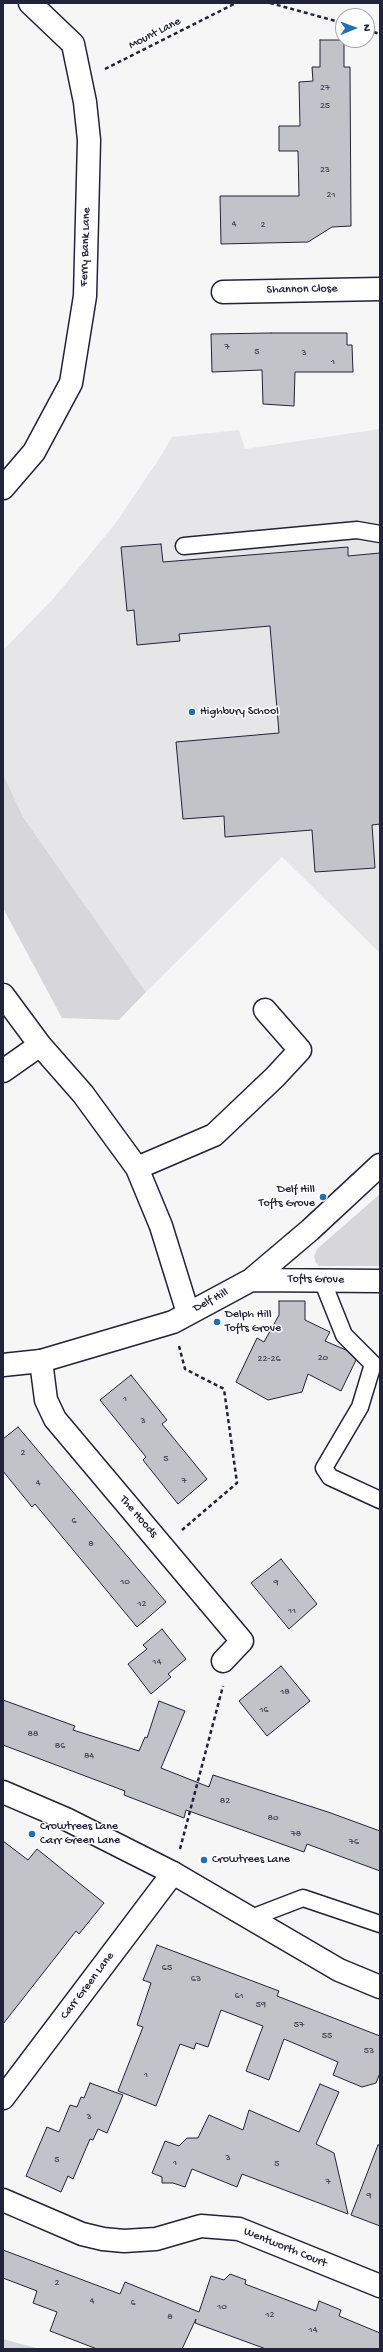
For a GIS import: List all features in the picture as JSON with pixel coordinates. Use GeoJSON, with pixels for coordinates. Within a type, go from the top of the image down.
{"type":"FeatureCollection","features":[{"type":"Feature","properties":{"kind":"street","name":"Ferry Bank Lane"},"geometry":{"type":"LineString","coordinates":[[3,488],[34,452],[71,383],[85,296],[89,140],[85,102],[73,44],[30,3]]}},
{"type":"Feature","properties":{"kind":"street","name":"Shannon Close"},"geometry":{"type":"LineString","coordinates":[[223,292],[380,289]]}},
{"type":"Feature","properties":{"kind":"street"},"geometry":{"type":"LineString","coordinates":[[3,995],[40,1045],[83,1094],[137,1168],[161,1226],[180,1317]]}},
{"type":"Feature","properties":{"kind":"street"},"geometry":{"type":"LineString","coordinates":[[137,1168],[214,1135],[275,1077],[300,1050],[265,1010]]}},
{"type":"Feature","properties":{"kind":"street"},"geometry":{"type":"LineString","coordinates":[[3,1071],[40,1045]]}},
{"type":"Feature","properties":{"kind":"street","name":"Delf Hill"},"geometry":{"type":"LineString","coordinates":[[3,1365],[41,1361],[180,1317],[251,1280],[310,1230],[380,1164]]}},
{"type":"Feature","properties":{"kind":"street","name":"Tofts Grove"},"geometry":{"type":"LineString","coordinates":[[251,1280],[380,1281]]}},
{"type":"Feature","properties":{"kind":"street","name":"The Hoods"},"geometry":{"type":"LineString","coordinates":[[41,1361],[46,1400],[55,1419],[164,1546],[242,1641],[223,1661]]}},
{"type":"Feature","properties":{"kind":"street"},"geometry":{"type":"LineString","coordinates":[[3,1792],[66,1819],[173,1873],[339,1970],[380,1987]]}},
{"type":"Feature","properties":{"kind":"street","name":"Carr Green Lane"},"geometry":{"type":"LineString","coordinates":[[3,2098],[173,1873]]}},
{"type":"Feature","properties":{"kind":"street","name":"Wentworth Court"},"geometry":{"type":"LineString","coordinates":[[3,2200],[82,2234],[103,2239],[124,2241],[156,2239],[200,2226],[239,2229],[380,2286]]}},
{"type":"Feature","properties":{"kind":"lane"},"geometry":{"type":"LineString","coordinates":[[184,546],[357,530],[380,534]]}},
{"type":"Feature","properties":{"kind":"lane"},"geometry":{"type":"LineString","coordinates":[[322,1280],[344,1335],[373,1364],[360,1407],[324,1468],[330,1477],[380,1500]]}},
{"type":"Feature","properties":{"kind":"lane"},"geometry":{"type":"LineString","coordinates":[[251,1918],[302,1898],[380,1924]]}},
{"type":"Feature","properties":{"kind":"path","name":"Mount Lane"},"geometry":{"type":"LineString","coordinates":[[80,77],[96,73],[236,3]]}},
{"type":"Feature","properties":{"kind":"path"},"geometry":{"type":"LineString","coordinates":[[270,3],[335,22]]}},
{"type":"Feature","properties":{"kind":"path"},"geometry":{"type":"LineString","coordinates":[[164,1546],[237,1483],[224,1389],[185,1369],[180,1317]]}},
{"type":"Feature","properties":{"kind":"path"},"geometry":{"type":"LineString","coordinates":[[173,1873],[187,1827],[224,1683],[223,1661]]}},
{"type":"Feature","properties":{"kind":"shaded area","name":"Highbury School"},"geometry":{"type":"Polygon","coordinates":[[[380,429],[380,953],[282,857],[146,992],[23,817],[3,774],[3,650],[53,599],[115,524],[172,437],[239,430],[245,449],[380,429]]]}},
{"type":"Feature","properties":{"kind":"shaded area"},"geometry":{"type":"Polygon","coordinates":[[[3,774],[23,817],[146,992],[119,1020],[62,1018],[3,908],[3,774]]]}},
{"type":"Feature","properties":{"kind":"shaded area"},"geometry":{"type":"Polygon","coordinates":[[[380,1194],[380,1266],[319,1266],[314,1257],[317,1249],[380,1194]]]}},
{"type":"Feature","properties":{"kind":"shaded area"},"geometry":{"type":"Polygon","coordinates":[[[3,2339],[40,2349],[3,2349],[3,2339]]]}},
{"type":"Feature","properties":{"kind":"building"},"geometry":{"type":"Polygon","coordinates":[[[320,40],[335,40],[335,48],[344,48],[344,67],[350,67],[351,226],[332,227],[308,242],[221,244],[220,196],[299,196],[298,151],[279,151],[279,126],[300,126],[299,82],[313,81],[312,67],[320,67],[320,40]]]}},
{"type":"Feature","properties":{"kind":"building"},"geometry":{"type":"Polygon","coordinates":[[[347,333],[347,345],[352,345],[353,372],[295,372],[294,406],[263,404],[262,370],[212,372],[211,334],[347,333]]]}},
{"type":"Feature","properties":{"kind":"building"},"geometry":{"type":"Polygon","coordinates":[[[161,544],[163,562],[348,547],[348,556],[380,553],[380,824],[372,825],[375,868],[315,872],[312,830],[225,837],[224,816],[183,819],[176,742],[279,733],[270,626],[179,634],[180,641],[137,645],[134,610],[127,611],[121,547],[161,544]]]}},
{"type":"Feature","properties":{"kind":"building"},"geometry":{"type":"Polygon","coordinates":[[[279,1301],[305,1301],[305,1320],[330,1332],[325,1341],[346,1350],[356,1360],[341,1391],[308,1374],[302,1392],[268,1400],[236,1382],[257,1338],[264,1342],[279,1315],[279,1301]]]}},
{"type":"Feature","properties":{"kind":"building"},"geometry":{"type":"Polygon","coordinates":[[[131,1375],[167,1420],[162,1424],[207,1479],[178,1504],[143,1460],[146,1457],[100,1400],[131,1375]]]}},
{"type":"Feature","properties":{"kind":"building"},"geometry":{"type":"Polygon","coordinates":[[[18,1427],[166,1602],[137,1627],[35,1504],[32,1507],[3,1471],[3,1439],[18,1427]]]}},
{"type":"Feature","properties":{"kind":"building"},"geometry":{"type":"Polygon","coordinates":[[[281,1559],[317,1604],[289,1629],[251,1583],[281,1559]]]}},
{"type":"Feature","properties":{"kind":"building"},"geometry":{"type":"Polygon","coordinates":[[[162,1629],[186,1659],[168,1674],[171,1677],[151,1694],[128,1664],[147,1649],[143,1645],[162,1629]]]}},
{"type":"Feature","properties":{"kind":"building"},"geometry":{"type":"Polygon","coordinates":[[[281,1666],[310,1701],[267,1736],[239,1701],[281,1666]]]}},
{"type":"Feature","properties":{"kind":"building"},"geometry":{"type":"Polygon","coordinates":[[[3,1700],[75,1726],[73,1730],[139,1751],[145,1737],[147,1738],[159,1701],[185,1711],[161,1768],[209,1787],[213,1775],[328,1812],[380,1831],[380,1871],[307,1844],[304,1852],[186,1810],[184,1818],[124,1795],[125,1791],[3,1745],[3,1700]]]}},
{"type":"Feature","properties":{"kind":"building"},"geometry":{"type":"Polygon","coordinates":[[[3,1841],[28,1860],[37,1849],[104,1903],[79,1934],[76,1931],[3,2024],[3,1841]]]}},
{"type":"Feature","properties":{"kind":"building"},"geometry":{"type":"Polygon","coordinates":[[[157,1945],[279,1991],[277,1996],[380,2036],[380,2073],[376,2083],[362,2087],[333,2075],[338,2062],[284,2039],[269,2080],[246,2071],[263,2026],[221,2010],[208,2047],[196,2043],[194,2049],[180,2044],[156,2106],[118,2091],[143,2027],[137,2025],[151,1983],[143,1980],[157,1945]]]}},
{"type":"Feature","properties":{"kind":"building"},"geometry":{"type":"Polygon","coordinates":[[[90,2083],[123,2095],[107,2133],[98,2129],[93,2140],[90,2139],[73,2179],[68,2176],[61,2192],[26,2176],[47,2127],[59,2132],[70,2105],[77,2107],[81,2097],[84,2098],[90,2083]]]}},
{"type":"Feature","properties":{"kind":"building"},"geometry":{"type":"Polygon","coordinates":[[[320,2084],[339,2092],[316,2144],[334,2153],[348,2214],[242,2174],[237,2187],[192,2169],[185,2187],[173,2183],[162,2183],[162,2177],[152,2173],[165,2141],[179,2146],[187,2138],[198,2138],[209,2115],[243,2130],[249,2110],[299,2132],[320,2084]]]}},
{"type":"Feature","properties":{"kind":"building"},"geometry":{"type":"Polygon","coordinates":[[[378,2145],[380,2145],[380,2226],[351,2215],[378,2145]]]}},
{"type":"Feature","properties":{"kind":"building"},"geometry":{"type":"Polygon","coordinates":[[[3,2250],[120,2294],[125,2282],[199,2312],[211,2276],[224,2280],[230,2274],[246,2280],[245,2284],[316,2311],[319,2301],[341,2310],[339,2316],[380,2333],[380,2349],[266,2349],[195,2323],[196,2319],[182,2349],[97,2349],[50,2331],[57,2312],[33,2303],[37,2291],[3,2278],[3,2250]]]}},
{"type":"Feature","properties":{"kind":"place","name":"Highbury School"},"geometry":{"type":"Point","coordinates":[192,712]}},
{"type":"Feature","properties":{"kind":"place","name":"Delf Hill Tofts Grove"},"geometry":{"type":"Point","coordinates":[323,1197]}},
{"type":"Feature","properties":{"kind":"place","name":"Delph Hill Tofts Grove"},"geometry":{"type":"Point","coordinates":[217,1322]}},
{"type":"Feature","properties":{"kind":"place","name":"Crowtrees Lane Carr Green Lane"},"geometry":{"type":"Point","coordinates":[32,1834]}},
{"type":"Feature","properties":{"kind":"place","name":"Crowtrees Lane"},"geometry":{"type":"Point","coordinates":[204,1860]}}]}
